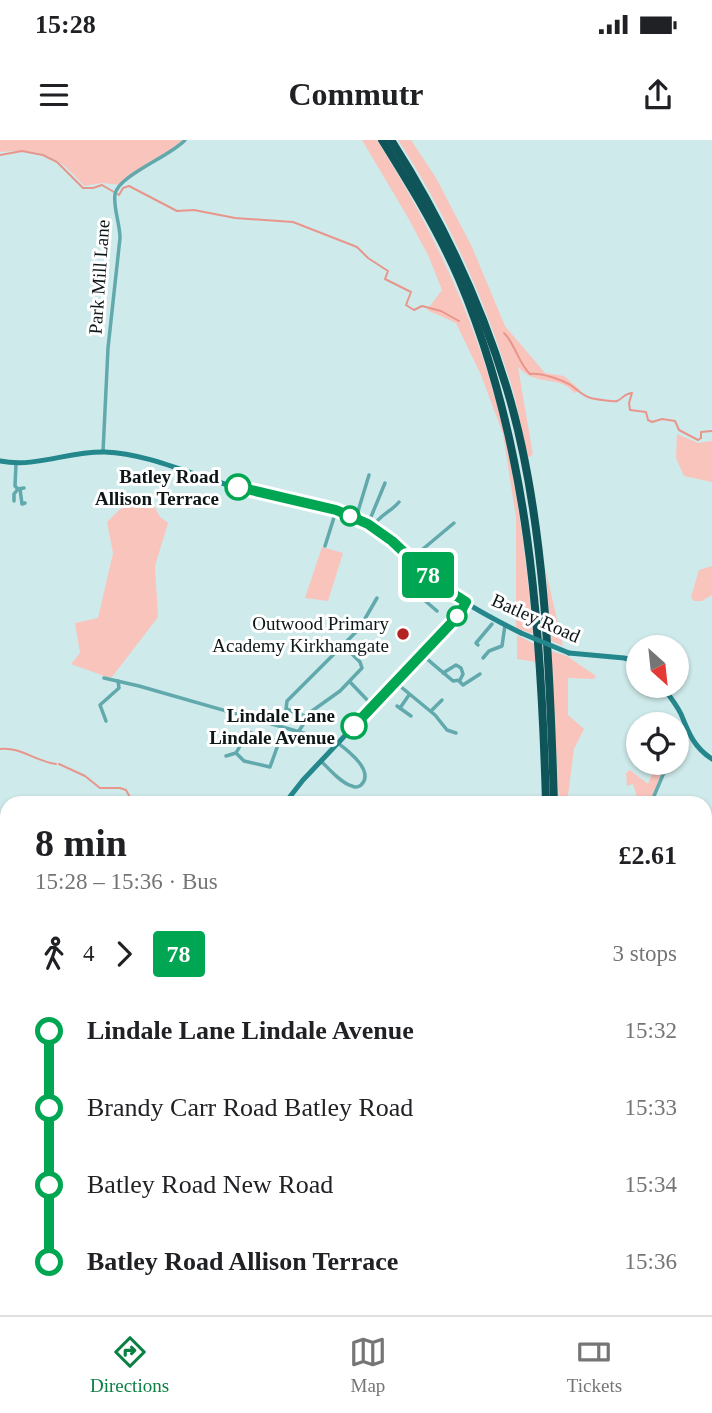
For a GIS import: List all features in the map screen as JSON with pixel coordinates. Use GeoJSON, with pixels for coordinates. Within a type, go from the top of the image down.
{"type":"FeatureCollection","features":[{"type":"Feature","properties":{"kind":"highway"},"geometry":{"type":"LineString","coordinates":[[382,140],[437,233],[458,277],[477,325],[519,458]]}},
{"type":"Feature","properties":{"kind":"highway"},"geometry":{"type":"LineString","coordinates":[[391,140],[434,211],[465,275],[507,390],[545,629],[554,796]]}},
{"type":"Feature","properties":{"kind":"highway"},"geometry":{"type":"LineString","coordinates":[[522,471],[541,666],[546,796]]}},
{"type":"Feature","properties":{"kind":"street","name":"Park Mill Lane"},"geometry":{"type":"LineString","coordinates":[[103,452],[108,348],[120,228],[116,192],[138,172],[171,153],[185,140]]}},
{"type":"Feature","properties":{"kind":"street","name":"Batley Road"},"geometry":{"type":"LineString","coordinates":[[0,461],[16,464],[103,452],[159,461],[228,485],[336,510],[371,526],[438,584],[503,624],[569,653],[626,659]]}},
{"type":"Feature","properties":{"kind":"street"},"geometry":{"type":"LineString","coordinates":[[16,464],[14,478],[20,489],[22,504],[25,503]]}},
{"type":"Feature","properties":{"kind":"street"},"geometry":{"type":"LineString","coordinates":[[356,518],[369,475]]}},
{"type":"Feature","properties":{"kind":"street"},"geometry":{"type":"LineString","coordinates":[[371,526],[385,483]]}},
{"type":"Feature","properties":{"kind":"street"},"geometry":{"type":"LineString","coordinates":[[14,501],[13,494],[20,489]]}},
{"type":"Feature","properties":{"kind":"street"},"geometry":{"type":"LineString","coordinates":[[371,526],[396,503]]}},
{"type":"Feature","properties":{"kind":"street"},"geometry":{"type":"LineString","coordinates":[[325,546],[336,510]]}},
{"type":"Feature","properties":{"kind":"street"},"geometry":{"type":"LineString","coordinates":[[411,559],[454,523]]}},
{"type":"Feature","properties":{"kind":"street"},"geometry":{"type":"LineString","coordinates":[[402,581],[438,611]]}},
{"type":"Feature","properties":{"kind":"street"},"geometry":{"type":"LineString","coordinates":[[425,599],[438,584]]}},
{"type":"Feature","properties":{"kind":"street"},"geometry":{"type":"LineString","coordinates":[[307,717],[286,709],[286,701],[359,629],[378,596]]}},
{"type":"Feature","properties":{"kind":"street"},"geometry":{"type":"LineString","coordinates":[[290,796],[459,615],[466,602]]}},
{"type":"Feature","properties":{"kind":"street"},"geometry":{"type":"LineString","coordinates":[[490,617],[492,624]]}},
{"type":"Feature","properties":{"kind":"street"},"geometry":{"type":"LineString","coordinates":[[478,645],[476,643],[492,624],[503,624],[502,646],[489,651],[483,658]]}},
{"type":"Feature","properties":{"kind":"street"},"geometry":{"type":"LineString","coordinates":[[226,756],[236,753],[248,732],[291,743],[307,717],[362,668],[343,645]]}},
{"type":"Feature","properties":{"kind":"street"},"geometry":{"type":"LineString","coordinates":[[422,654],[443,673],[453,681],[463,674],[459,666],[453,666],[443,673]]}},
{"type":"Feature","properties":{"kind":"street"},"geometry":{"type":"LineString","coordinates":[[458,680],[463,685],[480,674]]}},
{"type":"Feature","properties":{"kind":"street"},"geometry":{"type":"LineString","coordinates":[[104,678],[338,743],[362,767],[365,777],[361,785],[349,786],[321,761]]}},
{"type":"Feature","properties":{"kind":"street"},"geometry":{"type":"LineString","coordinates":[[106,721],[100,705],[119,688],[118,681]]}},
{"type":"Feature","properties":{"kind":"street"},"geometry":{"type":"LineString","coordinates":[[350,681],[373,706]]}},
{"type":"Feature","properties":{"kind":"street"},"geometry":{"type":"LineString","coordinates":[[395,682],[435,715],[447,730],[456,733]]}},
{"type":"Feature","properties":{"kind":"street"},"geometry":{"type":"LineString","coordinates":[[409,695],[399,707],[411,716]]}},
{"type":"Feature","properties":{"kind":"street"},"geometry":{"type":"LineString","coordinates":[[430,711],[442,700]]}},
{"type":"Feature","properties":{"kind":"street"},"geometry":{"type":"LineString","coordinates":[[689,735],[700,751],[712,760]]}},
{"type":"Feature","properties":{"kind":"street"},"geometry":{"type":"LineString","coordinates":[[236,753],[244,761],[270,767],[279,742]]}},
{"type":"Feature","properties":{"kind":"street"},"geometry":{"type":"LineString","coordinates":[[655,796],[663,775]]}},
{"type":"Feature","properties":{"kind":"shaded area"},"geometry":{"type":"Polygon","coordinates":[[[0,140],[185,140],[121,185],[102,183],[84,186],[65,167],[47,156],[27,151],[0,152],[0,140]]]}},
{"type":"Feature","properties":{"kind":"shaded area"},"geometry":{"type":"Polygon","coordinates":[[[362,140],[377,140],[418,209],[453,281],[482,356],[504,433],[514,483],[533,634],[516,628],[516,518],[503,434],[481,375],[456,323],[427,310],[442,290],[428,255],[362,140]]]}},
{"type":"Feature","properties":{"kind":"shaded area"},"geometry":{"type":"Polygon","coordinates":[[[398,140],[411,140],[436,178],[472,247],[505,326],[545,373],[564,376],[580,390],[574,393],[565,385],[530,376],[518,367],[533,455],[528,457],[511,384],[489,320],[463,258],[433,198],[398,140]]]}},
{"type":"Feature","properties":{"kind":"shaded area"},"geometry":{"type":"Polygon","coordinates":[[[677,434],[698,443],[712,441],[712,482],[684,476],[676,458],[677,434]]]}},
{"type":"Feature","properties":{"kind":"shaded area"},"geometry":{"type":"Polygon","coordinates":[[[137,501],[153,504],[160,517],[168,523],[155,566],[158,617],[112,677],[107,677],[71,664],[80,653],[75,623],[98,618],[113,553],[107,522],[119,510],[137,501]]]}},
{"type":"Feature","properties":{"kind":"shaded area"},"geometry":{"type":"Polygon","coordinates":[[[322,547],[343,553],[328,601],[305,598],[322,547]]]}},
{"type":"Feature","properties":{"kind":"shaded area"},"geometry":{"type":"Polygon","coordinates":[[[712,566],[712,595],[702,601],[694,601],[691,597],[699,570],[712,566]]]}},
{"type":"Feature","properties":{"kind":"shaded area"},"geometry":{"type":"Polygon","coordinates":[[[546,571],[563,646],[551,641],[546,571]]]}},
{"type":"Feature","properties":{"kind":"shaded area"},"geometry":{"type":"Polygon","coordinates":[[[517,635],[534,644],[536,662],[517,659],[517,635]]]}},
{"type":"Feature","properties":{"kind":"shaded area"},"geometry":{"type":"Polygon","coordinates":[[[551,651],[567,656],[596,676],[594,679],[568,678],[568,715],[584,729],[574,749],[568,796],[559,796],[551,651]]]}},
{"type":"Feature","properties":{"kind":"shaded area"},"geometry":{"type":"Polygon","coordinates":[[[626,775],[636,775],[648,784],[651,775],[661,775],[652,796],[637,796],[633,784],[627,786],[626,775]]]}},
{"type":"Feature","properties":{"kind":"waterway"},"geometry":{"type":"LineString","coordinates":[[0,155],[22,151],[43,155],[57,162],[83,188],[102,185],[119,195],[123,188],[129,186],[177,211],[194,210],[235,218],[293,222],[357,247],[388,271],[385,279],[411,292],[406,305],[414,310],[422,306],[441,311],[459,321]]}},
{"type":"Feature","properties":{"kind":"waterway"},"geometry":{"type":"LineString","coordinates":[[504,333],[530,374],[557,379],[586,396],[609,401],[617,401],[632,393],[630,410],[646,412],[648,420],[652,422],[662,419],[675,421],[679,430],[698,440],[701,438],[701,432],[712,431]]}},
{"type":"Feature","properties":{"kind":"waterway"},"geometry":{"type":"LineString","coordinates":[[0,749],[14,750],[56,764]]}},
{"type":"Feature","properties":{"kind":"waterway"},"geometry":{"type":"LineString","coordinates":[[59,764],[85,776],[100,788],[119,788]]}},
{"type":"Feature","properties":{"kind":"waterway"},"geometry":{"type":"LineString","coordinates":[[120,788],[126,790],[129,796]]}},
{"type":"Feature","properties":{"kind":"bus line","name":"78"},"geometry":{"type":"LineString","coordinates":[[238,487],[336,510],[368,524],[392,541],[438,584],[466,602],[459,615],[354,726]]}},
{"type":"Feature","properties":{"kind":"place","name":"Batley Road Allison Terrace"},"geometry":{"type":"Point","coordinates":[238,487]}},
{"type":"Feature","properties":{"kind":"place","name":"Outwood Primary Academy Kirkhamgate"},"geometry":{"type":"Point","coordinates":[403,634]}},
{"type":"Feature","properties":{"kind":"place","name":"Lindale Lane Lindale Avenue"},"geometry":{"type":"Point","coordinates":[354,726]}}]}
